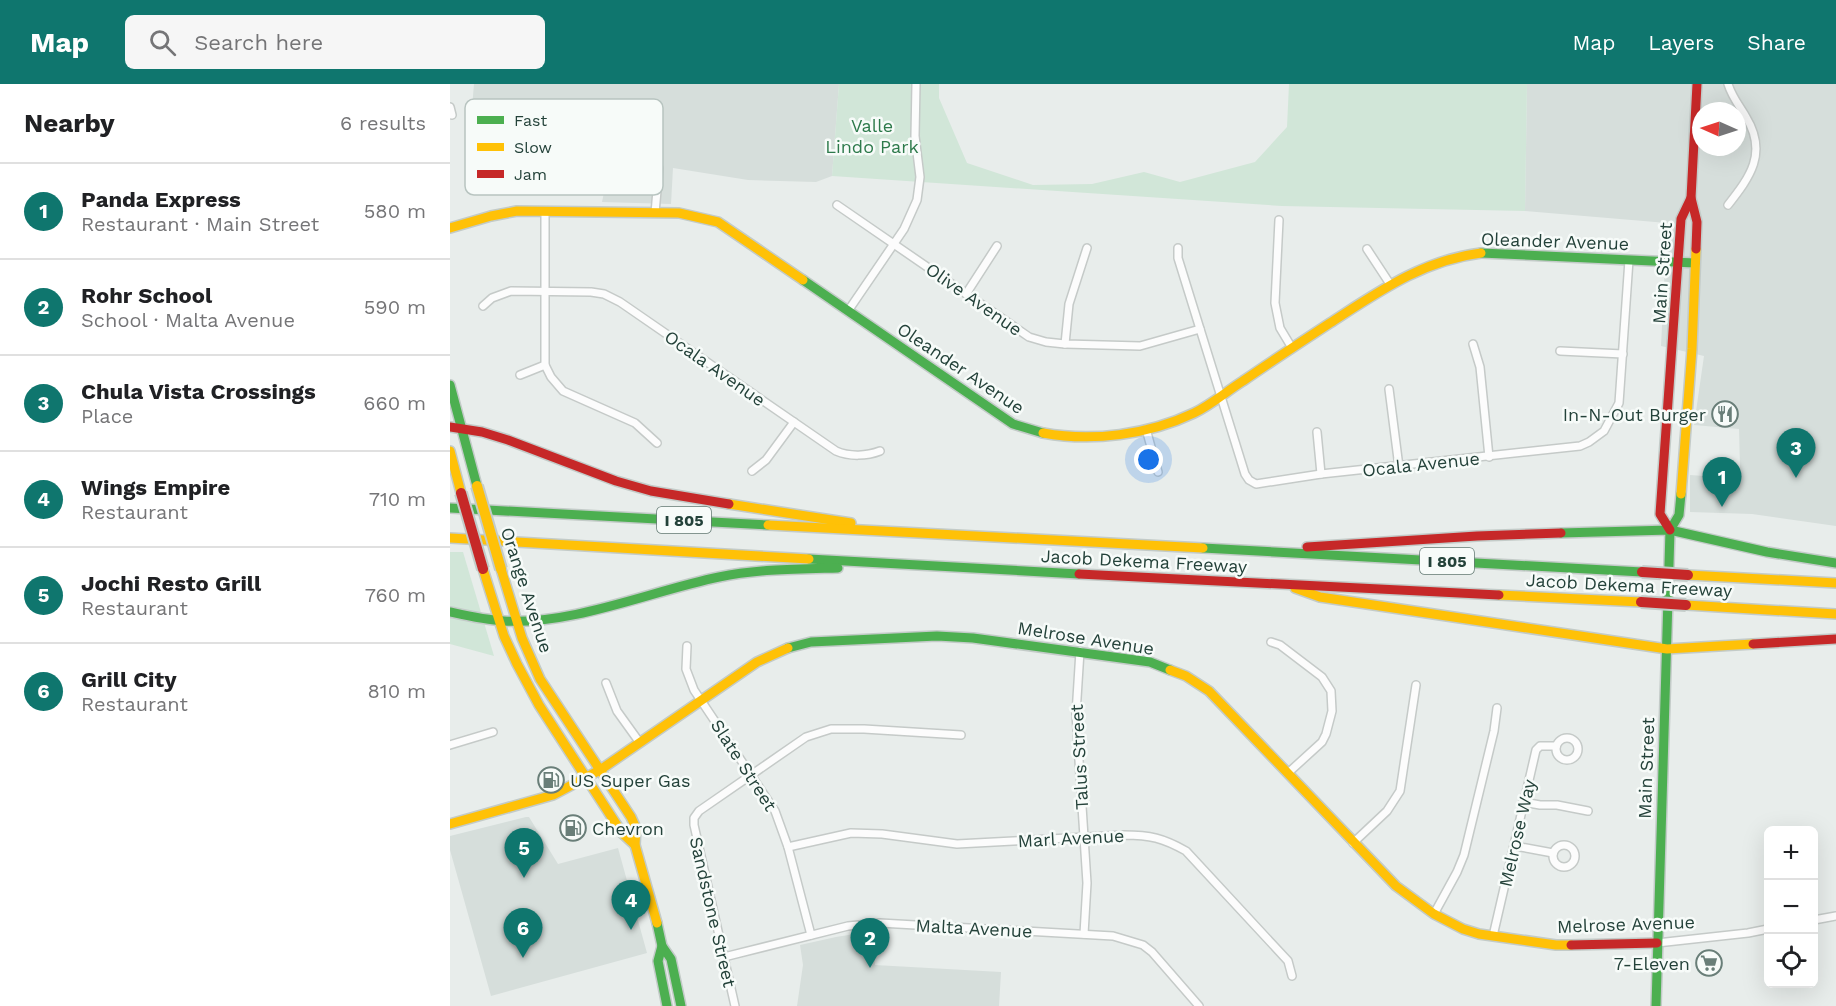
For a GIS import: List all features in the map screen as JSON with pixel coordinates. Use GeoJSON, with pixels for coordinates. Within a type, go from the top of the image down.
{"type":"FeatureCollection","features":[{"type":"Feature","properties":{"kind":"main road","name":"Main Street"},"geometry":{"type":"LineString","coordinates":[[1656,1006],[1670,530],[1679,516],[1692,349],[1697,222],[1691,198],[1697,84]]}},
{"type":"Feature","properties":{"kind":"main road","name":"Main Street"},"geometry":{"type":"LineString","coordinates":[[1670,530],[1660,514],[1681,219],[1691,198]]}},
{"type":"Feature","properties":{"kind":"main road","name":"Oleander Avenue"},"geometry":{"type":"LineString","coordinates":[[450,228],[504,213],[545,211],[679,213],[718,222],[1013,424],[1046,435],[1102,438],[1146,429],[1195,413],[1390,284],[1425,266],[1469,254],[1695,263]]}},
{"type":"Feature","properties":{"kind":"main road"},"geometry":{"type":"LineString","coordinates":[[1673,347],[1692,349]]}},
{"type":"Feature","properties":{"kind":"main road","name":"Orange Avenue"},"geometry":{"type":"LineString","coordinates":[[450,385],[456,427],[477,486],[517,622],[540,679],[636,828],[635,845],[662,946],[671,958],[681,1006]]}},
{"type":"Feature","properties":{"kind":"main road"},"geometry":{"type":"LineString","coordinates":[[456,427],[508,440],[651,491],[917,534]]}},
{"type":"Feature","properties":{"kind":"main road","name":"Orange Avenue"},"geometry":{"type":"LineString","coordinates":[[450,451],[498,621],[517,664],[539,705],[622,833],[635,845]]}},
{"type":"Feature","properties":{"kind":"main road","name":"Jacob Dekema Freeway"},"geometry":{"type":"LineString","coordinates":[[450,508],[1836,583]]}},
{"type":"Feature","properties":{"kind":"main road"},"geometry":{"type":"LineString","coordinates":[[1252,551],[1477,536],[1670,530],[1767,552],[1836,562]]}},
{"type":"Feature","properties":{"kind":"main road","name":"Jacob Dekema Freeway"},"geometry":{"type":"LineString","coordinates":[[450,538],[896,565],[1641,602],[1836,614]]}},
{"type":"Feature","properties":{"kind":"main road"},"geometry":{"type":"LineString","coordinates":[[450,612],[486,621],[538,621],[578,614],[668,589],[750,572],[896,565]]}},
{"type":"Feature","properties":{"kind":"main road"},"geometry":{"type":"LineString","coordinates":[[1285,584],[1320,597],[1667,649],[1836,639]]}},
{"type":"Feature","properties":{"kind":"main road","name":"Melrose Avenue"},"geometry":{"type":"LineString","coordinates":[[450,824],[553,795],[600,770],[749,667],[771,655],[811,642],[950,636],[1080,651],[1150,662],[1192,679],[1209,691],[1401,891],[1434,914],[1463,928],[1493,936],[1556,945],[1657,943]]}},
{"type":"Feature","properties":{"kind":"main road","name":"Orange Avenue"},"geometry":{"type":"LineString","coordinates":[[662,946],[657,962],[667,1006]]}},
{"type":"Feature","properties":{"kind":"street"},"geometry":{"type":"LineString","coordinates":[[848,311],[911,217],[917,200],[920,185],[915,136],[916,84]]}},
{"type":"Feature","properties":{"kind":"street"},"geometry":{"type":"LineString","coordinates":[[1728,84],[1737,105],[1746,117],[1754,136],[1756,149],[1750,176],[1728,205]]}},
{"type":"Feature","properties":{"kind":"street"},"geometry":{"type":"LineString","coordinates":[[655,213],[657,195]]}},
{"type":"Feature","properties":{"kind":"street","name":"Olive Avenue"},"geometry":{"type":"LineString","coordinates":[[837,205],[1029,337],[1065,344],[1140,346],[1200,329]]}},
{"type":"Feature","properties":{"kind":"street"},"geometry":{"type":"LineString","coordinates":[[545,211],[544,365],[550,377],[563,392],[635,423],[657,443]]}},
{"type":"Feature","properties":{"kind":"street"},"geometry":{"type":"LineString","coordinates":[[1279,220],[1275,303],[1280,328],[1292,348]]}},
{"type":"Feature","properties":{"kind":"street"},"geometry":{"type":"LineString","coordinates":[[966,294],[997,246]]}},
{"type":"Feature","properties":{"kind":"street"},"geometry":{"type":"LineString","coordinates":[[1065,344],[1069,304],[1087,248]]}},
{"type":"Feature","properties":{"kind":"street"},"geometry":{"type":"LineString","coordinates":[[1178,248],[1178,258],[1222,395]]}},
{"type":"Feature","properties":{"kind":"street"},"geometry":{"type":"LineString","coordinates":[[1367,249],[1390,284]]}},
{"type":"Feature","properties":{"kind":"street"},"geometry":{"type":"LineString","coordinates":[[1560,351],[1623,354],[1629,260]]}},
{"type":"Feature","properties":{"kind":"street","name":"Ocala Avenue"},"geometry":{"type":"LineString","coordinates":[[483,306],[492,298],[511,291],[604,294],[621,302],[842,454],[869,455],[880,451]]}},
{"type":"Feature","properties":{"kind":"street"},"geometry":{"type":"LineString","coordinates":[[1473,344],[1480,367],[1489,456]]}},
{"type":"Feature","properties":{"kind":"street","name":"Ocala Avenue"},"geometry":{"type":"LineString","coordinates":[[1222,395],[1245,474],[1256,484],[1321,474],[1580,446],[1604,431],[1618,404],[1623,354]]}},
{"type":"Feature","properties":{"kind":"street"},"geometry":{"type":"LineString","coordinates":[[520,375],[544,365]]}},
{"type":"Feature","properties":{"kind":"street"},"geometry":{"type":"LineString","coordinates":[[1389,389],[1399,466]]}},
{"type":"Feature","properties":{"kind":"street"},"geometry":{"type":"LineString","coordinates":[[752,471],[766,460],[794,422]]}},
{"type":"Feature","properties":{"kind":"street"},"geometry":{"type":"LineString","coordinates":[[1146,429],[1158,472]]}},
{"type":"Feature","properties":{"kind":"street"},"geometry":{"type":"LineString","coordinates":[[1317,432],[1321,474]]}},
{"type":"Feature","properties":{"kind":"street"},"geometry":{"type":"LineString","coordinates":[[1271,642],[1280,645],[1317,673],[1331,691],[1331,720],[1322,742],[1288,773]]}},
{"type":"Feature","properties":{"kind":"street","name":"Slate Street"},"geometry":{"type":"LineString","coordinates":[[687,646],[686,669],[694,690],[775,811],[788,847],[811,935]]}},
{"type":"Feature","properties":{"kind":"street","name":"Talus Street"},"geometry":{"type":"LineString","coordinates":[[1080,651],[1076,714],[1087,883],[1084,934]]}},
{"type":"Feature","properties":{"kind":"street"},"geometry":{"type":"LineString","coordinates":[[606,683],[617,711],[640,743]]}},
{"type":"Feature","properties":{"kind":"street"},"geometry":{"type":"LineString","coordinates":[[1353,843],[1387,811],[1400,791],[1416,686]]}},
{"type":"Feature","properties":{"kind":"street"},"geometry":{"type":"LineString","coordinates":[[1434,914],[1464,855],[1494,731],[1497,708]]}},
{"type":"Feature","properties":{"kind":"street"},"geometry":{"type":"LineString","coordinates":[[753,775],[806,737],[831,729],[961,735]]}},
{"type":"Feature","properties":{"kind":"street"},"geometry":{"type":"LineString","coordinates":[[450,745],[493,732]]}},
{"type":"Feature","properties":{"kind":"street","name":"Melrose Way"},"geometry":{"type":"LineString","coordinates":[[1493,936],[1536,750],[1540,746],[1556,746]]}},
{"type":"Feature","properties":{"kind":"street","name":"Sandstone Street"},"geometry":{"type":"LineString","coordinates":[[735,1006],[694,818],[699,811],[753,775]]}},
{"type":"Feature","properties":{"kind":"street"},"geometry":{"type":"LineString","coordinates":[[1523,802],[1588,811]]}},
{"type":"Feature","properties":{"kind":"street","name":"Marl Avenue"},"geometry":{"type":"LineString","coordinates":[[788,847],[851,833],[882,834],[957,844],[1144,834],[1165,839],[1186,851],[1288,961],[1292,976]]}},
{"type":"Feature","properties":{"kind":"street"},"geometry":{"type":"LineString","coordinates":[[1515,846],[1553,853]]}},
{"type":"Feature","properties":{"kind":"street"},"geometry":{"type":"LineString","coordinates":[[1818,919],[1836,916]]}},
{"type":"Feature","properties":{"kind":"street","name":"Malta Avenue"},"geometry":{"type":"LineString","coordinates":[[724,957],[848,926],[880,923],[1113,936],[1143,945],[1199,1006]]}},
{"type":"Feature","properties":{"kind":"street","name":"Melrose Avenue"},"geometry":{"type":"LineString","coordinates":[[1657,943],[1764,930]]}},
{"type":"Feature","properties":{"kind":"shaded area"},"geometry":{"type":"Polygon","coordinates":[[[474,84],[839,84],[832,176],[816,182],[748,180],[673,168],[671,204],[602,202],[603,195],[663,195],[663,99],[473,99],[474,84]]]}},
{"type":"Feature","properties":{"kind":"shaded area"},"geometry":{"type":"Polygon","coordinates":[[[1527,84],[1836,84],[1836,526],[1752,514],[1690,512],[1690,475],[1732,478],[1740,467],[1739,429],[1694,425],[1704,356],[1661,346],[1667,223],[1525,211],[1527,84]]]}},
{"type":"Feature","properties":{"kind":"shaded area"},"geometry":{"type":"Polygon","coordinates":[[[529,817],[558,864],[618,848],[647,953],[491,996],[450,850],[450,836],[529,817]]]}},
{"type":"Feature","properties":{"kind":"shaded area"},"geometry":{"type":"Polygon","coordinates":[[[873,931],[875,965],[1001,972],[999,1006],[797,1006],[803,965],[800,945],[873,931]]]}},
{"type":"Feature","properties":{"kind":"green space","name":"Valle Lindo Park"},"geometry":{"type":"Polygon","coordinates":[[[839,84],[939,84],[939,98],[967,163],[1033,185],[1092,184],[1144,172],[1180,182],[1255,162],[1287,127],[1289,84],[1527,84],[1525,211],[1282,206],[832,176],[839,84]]]}},
{"type":"Feature","properties":{"kind":"green space"},"geometry":{"type":"Polygon","coordinates":[[[450,552],[463,552],[494,656],[450,644],[450,552]]]}},
{"type":"Feature","properties":{"kind":"traffic: fast"},"geometry":{"type":"LineString","coordinates":[[1481,253],[1695,263]]}},
{"type":"Feature","properties":{"kind":"traffic: fast"},"geometry":{"type":"LineString","coordinates":[[803,280],[1013,424],[1043,433]]}},
{"type":"Feature","properties":{"kind":"traffic: fast"},"geometry":{"type":"LineString","coordinates":[[450,385],[477,486]]}},
{"type":"Feature","properties":{"kind":"traffic: fast"},"geometry":{"type":"LineString","coordinates":[[1656,1006],[1670,530],[1679,515],[1681,494]]}},
{"type":"Feature","properties":{"kind":"traffic: fast"},"geometry":{"type":"LineString","coordinates":[[450,508],[768,525]]}},
{"type":"Feature","properties":{"kind":"traffic: fast"},"geometry":{"type":"LineString","coordinates":[[1561,533],[1670,530],[1767,552],[1836,563]]}},
{"type":"Feature","properties":{"kind":"traffic: fast"},"geometry":{"type":"LineString","coordinates":[[1203,548],[1642,572]]}},
{"type":"Feature","properties":{"kind":"traffic: fast"},"geometry":{"type":"LineString","coordinates":[[809,559],[1079,574]]}},
{"type":"Feature","properties":{"kind":"traffic: fast"},"geometry":{"type":"LineString","coordinates":[[450,612],[504,621],[557,618],[734,574],[838,568]]}},
{"type":"Feature","properties":{"kind":"traffic: fast"},"geometry":{"type":"LineString","coordinates":[[788,648],[811,642],[937,636],[973,638],[1150,662],[1170,670]]}},
{"type":"Feature","properties":{"kind":"traffic: fast"},"geometry":{"type":"LineString","coordinates":[[657,923],[662,946],[671,959],[681,1006]]}},
{"type":"Feature","properties":{"kind":"traffic: fast"},"geometry":{"type":"LineString","coordinates":[[662,946],[658,961],[667,1006]]}},
{"type":"Feature","properties":{"kind":"traffic: slow"},"geometry":{"type":"LineString","coordinates":[[450,228],[517,211],[679,213],[718,222],[803,280]]}},
{"type":"Feature","properties":{"kind":"traffic: slow"},"geometry":{"type":"LineString","coordinates":[[1681,494],[1692,349],[1696,249]]}},
{"type":"Feature","properties":{"kind":"traffic: slow"},"geometry":{"type":"LineString","coordinates":[[1043,433],[1081,437],[1120,435],[1176,421],[1207,406],[1330,323],[1402,279],[1440,263],[1481,253]]}},
{"type":"Feature","properties":{"kind":"traffic: slow"},"geometry":{"type":"LineString","coordinates":[[450,451],[461,493]]}},
{"type":"Feature","properties":{"kind":"traffic: slow"},"geometry":{"type":"LineString","coordinates":[[477,486],[501,569]]}},
{"type":"Feature","properties":{"kind":"traffic: slow"},"geometry":{"type":"LineString","coordinates":[[729,504],[851,523]]}},
{"type":"Feature","properties":{"kind":"traffic: slow"},"geometry":{"type":"LineString","coordinates":[[768,525],[1203,548]]}},
{"type":"Feature","properties":{"kind":"traffic: slow"},"geometry":{"type":"LineString","coordinates":[[450,538],[809,559]]}},
{"type":"Feature","properties":{"kind":"traffic: slow"},"geometry":{"type":"LineString","coordinates":[[483,569],[504,636],[539,705],[622,833],[635,845]]}},
{"type":"Feature","properties":{"kind":"traffic: slow"},"geometry":{"type":"LineString","coordinates":[[501,569],[522,638],[540,679],[636,828],[635,845],[657,923]]}},
{"type":"Feature","properties":{"kind":"traffic: slow"},"geometry":{"type":"LineString","coordinates":[[1688,575],[1836,583]]}},
{"type":"Feature","properties":{"kind":"traffic: slow"},"geometry":{"type":"LineString","coordinates":[[1295,588],[1320,597],[1667,649],[1753,644]]}},
{"type":"Feature","properties":{"kind":"traffic: slow"},"geometry":{"type":"LineString","coordinates":[[1499,595],[1641,602]]}},
{"type":"Feature","properties":{"kind":"traffic: slow"},"geometry":{"type":"LineString","coordinates":[[1686,605],[1836,614]]}},
{"type":"Feature","properties":{"kind":"traffic: slow"},"geometry":{"type":"LineString","coordinates":[[450,824],[553,795],[600,770],[757,662],[788,648]]}},
{"type":"Feature","properties":{"kind":"traffic: slow"},"geometry":{"type":"LineString","coordinates":[[1170,670],[1186,676],[1209,691],[1396,886],[1434,914],[1463,929],[1479,934],[1571,945]]}},
{"type":"Feature","properties":{"kind":"traffic: jam"},"geometry":{"type":"LineString","coordinates":[[1696,249],[1697,222],[1691,198],[1697,84]]}},
{"type":"Feature","properties":{"kind":"traffic: jam"},"geometry":{"type":"LineString","coordinates":[[1670,530],[1660,514],[1681,219],[1691,198]]}},
{"type":"Feature","properties":{"kind":"traffic: jam"},"geometry":{"type":"LineString","coordinates":[[450,427],[482,432],[508,440],[616,481],[651,491],[729,504]]}},
{"type":"Feature","properties":{"kind":"traffic: jam"},"geometry":{"type":"LineString","coordinates":[[461,493],[483,569]]}},
{"type":"Feature","properties":{"kind":"traffic: jam"},"geometry":{"type":"LineString","coordinates":[[1307,547],[1561,533]]}},
{"type":"Feature","properties":{"kind":"traffic: jam"},"geometry":{"type":"LineString","coordinates":[[1642,572],[1688,575]]}},
{"type":"Feature","properties":{"kind":"traffic: jam"},"geometry":{"type":"LineString","coordinates":[[1079,574],[1499,595]]}},
{"type":"Feature","properties":{"kind":"traffic: jam"},"geometry":{"type":"LineString","coordinates":[[1641,602],[1686,605]]}},
{"type":"Feature","properties":{"kind":"traffic: jam"},"geometry":{"type":"LineString","coordinates":[[1753,644],[1836,639]]}},
{"type":"Feature","properties":{"kind":"traffic: jam"},"geometry":{"type":"LineString","coordinates":[[1571,945],[1657,943]]}},
{"type":"Feature","properties":{"kind":"place","name":"In-N-Out Burger"},"geometry":{"type":"Point","coordinates":[1725,414]}},
{"type":"Feature","properties":{"kind":"place","name":"Chula Vista Crossings"},"geometry":{"type":"Point","coordinates":[1796,478]}},
{"type":"Feature","properties":{"kind":"place","name":"Panda Express"},"geometry":{"type":"Point","coordinates":[1722,507]}},
{"type":"Feature","properties":{"kind":"place","name":"US Super Gas"},"geometry":{"type":"Point","coordinates":[551,780]}},
{"type":"Feature","properties":{"kind":"place","name":"Chevron"},"geometry":{"type":"Point","coordinates":[573,828]}},
{"type":"Feature","properties":{"kind":"place","name":"Jochi Resto Grill"},"geometry":{"type":"Point","coordinates":[524,878]}},
{"type":"Feature","properties":{"kind":"place","name":"Wings Empire"},"geometry":{"type":"Point","coordinates":[631,930]}},
{"type":"Feature","properties":{"kind":"place","name":"Grill City"},"geometry":{"type":"Point","coordinates":[523,958]}},
{"type":"Feature","properties":{"kind":"place","name":"7-Eleven"},"geometry":{"type":"Point","coordinates":[1709,963]}},
{"type":"Feature","properties":{"kind":"place","name":"Rohr School"},"geometry":{"type":"Point","coordinates":[870,968]}}]}
